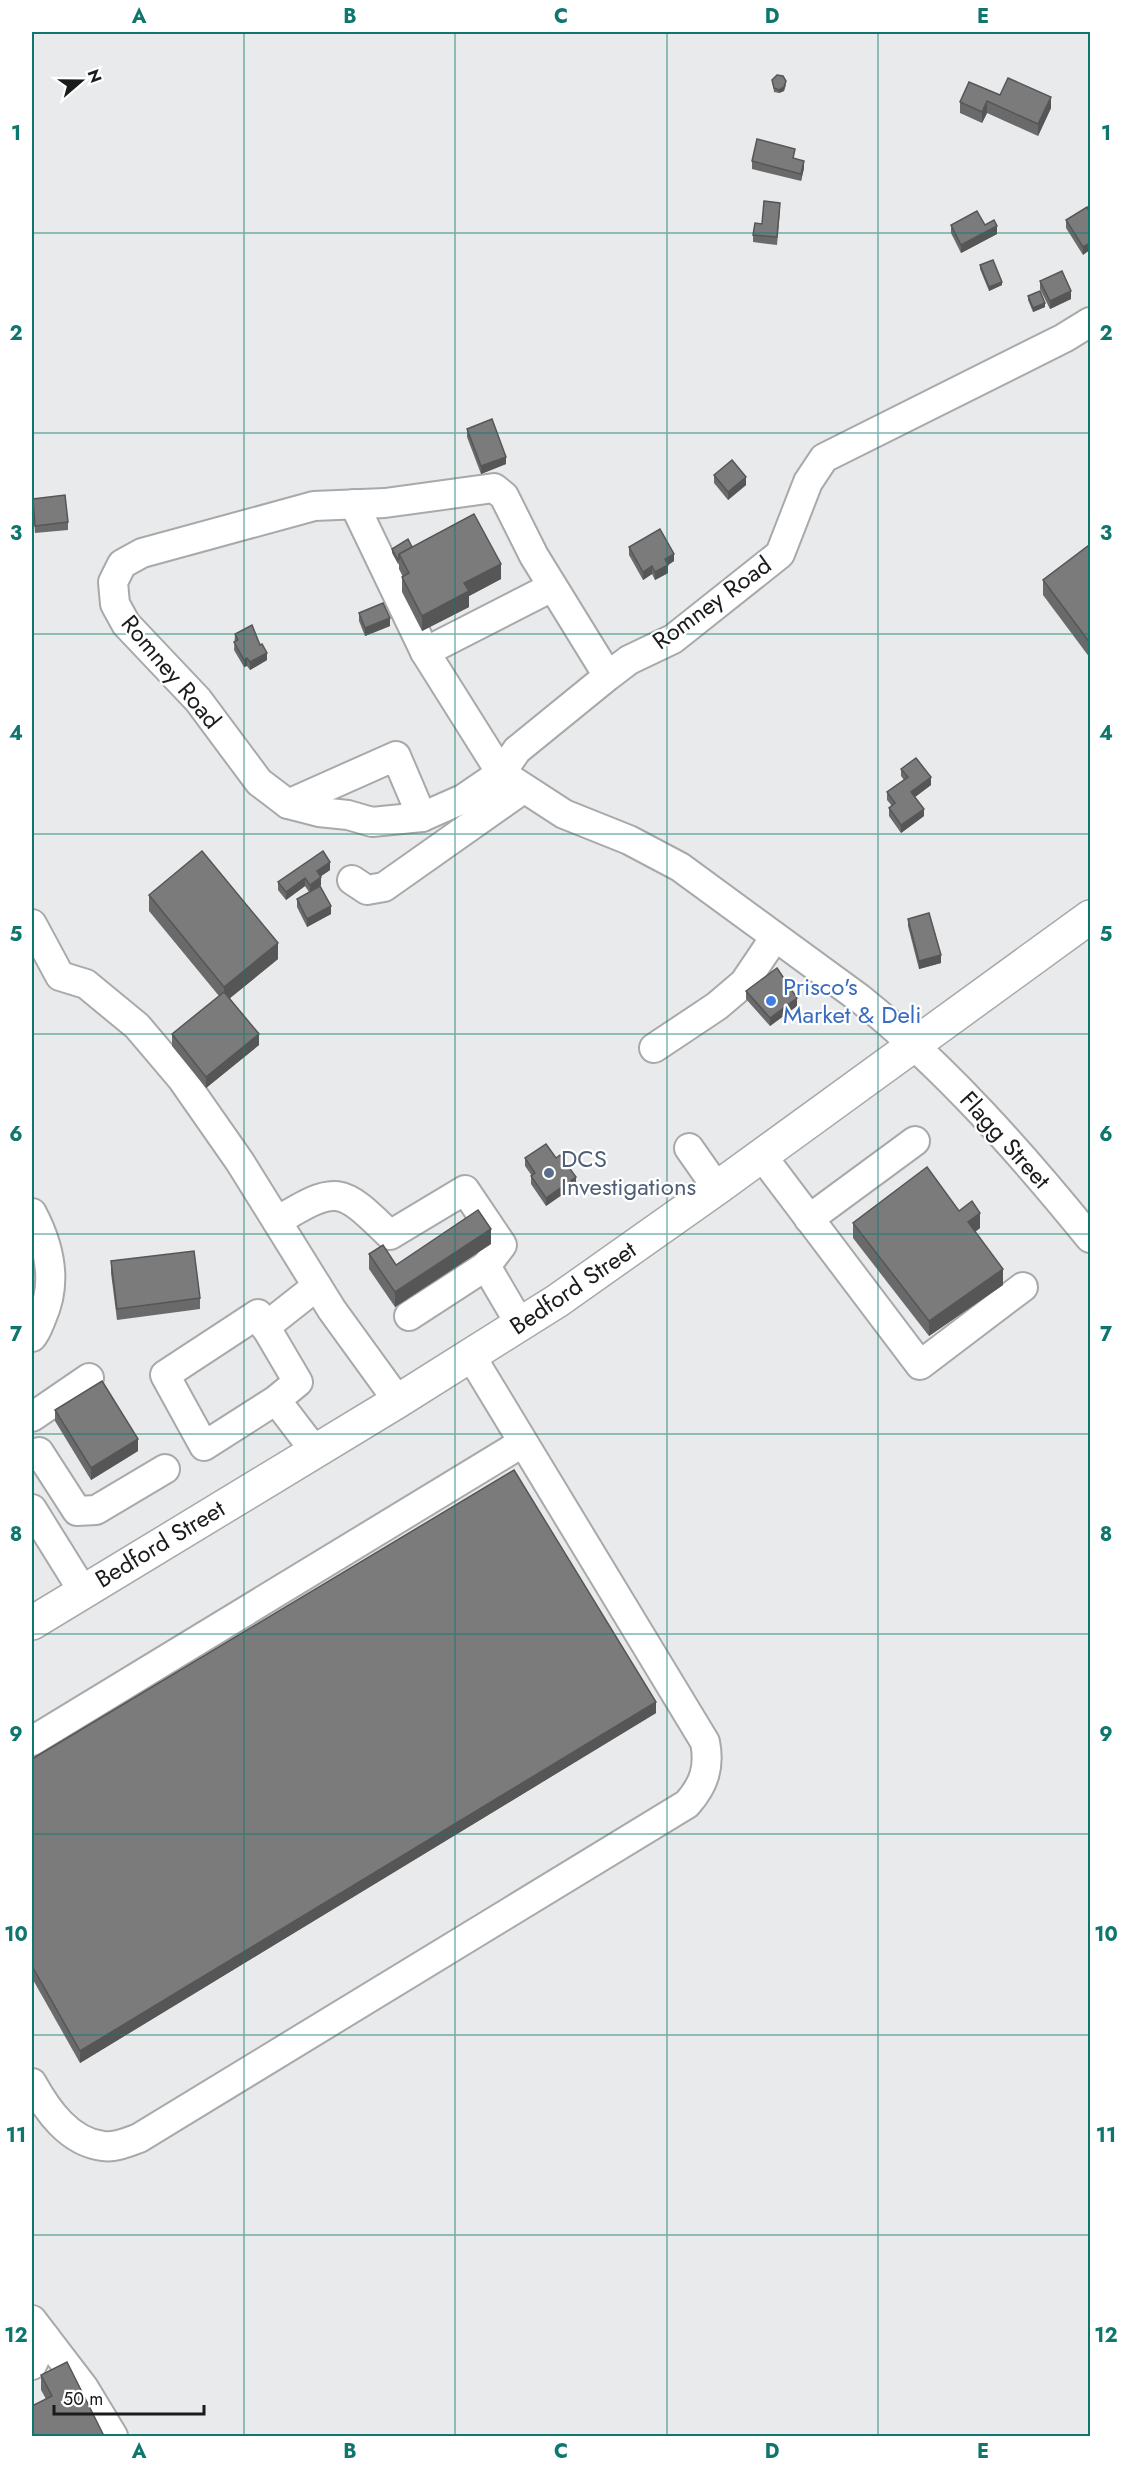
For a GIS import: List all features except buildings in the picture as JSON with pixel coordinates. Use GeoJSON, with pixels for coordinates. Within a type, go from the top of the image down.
{"type":"FeatureCollection","features":[{"type":"Feature","properties":{"kind":"main road","name":"Bedford Street"},"geometry":{"type":"LineString","coordinates":[[32,1623],[471,1356],[599,1272],[914,1047],[1090,917]]}},
{"type":"Feature","properties":{"kind":"street","name":"Romney Road"},"geometry":{"type":"LineString","coordinates":[[552,587],[504,496],[494,488],[385,503],[314,506],[142,553],[122,564],[113,582],[115,604],[126,624],[198,700],[259,782],[288,804],[372,822],[422,817],[512,781],[517,750],[629,660],[673,639],[780,554],[808,482],[824,458],[1064,339],[1090,322]]}},
{"type":"Feature","properties":{"kind":"street"},"geometry":{"type":"LineString","coordinates":[[354,504],[425,652],[512,781],[564,814],[629,840],[680,867],[841,984],[885,1019],[914,1047]]}},
{"type":"Feature","properties":{"kind":"street"},"geometry":{"type":"LineString","coordinates":[[425,652],[552,587],[608,676]]}},
{"type":"Feature","properties":{"kind":"street"},"geometry":{"type":"LineString","coordinates":[[288,804],[396,756],[422,817]]}},
{"type":"Feature","properties":{"kind":"street"},"geometry":{"type":"LineString","coordinates":[[352,880],[367,891],[384,887],[512,781]]}},
{"type":"Feature","properties":{"kind":"street"},"geometry":{"type":"LineString","coordinates":[[32,924],[60,976],[86,984],[137,1026],[182,1079],[240,1162],[317,1286],[398,1401]]}},
{"type":"Feature","properties":{"kind":"street"},"geometry":{"type":"LineString","coordinates":[[654,1048],[717,1006],[744,983],[775,937]]}},
{"type":"Feature","properties":{"kind":"street","name":"Flagg Street"},"geometry":{"type":"LineString","coordinates":[[914,1047],[954,1085],[1033,1170],[1090,1238]]}},
{"type":"Feature","properties":{"kind":"street"},"geometry":{"type":"LineString","coordinates":[[810,1219],[915,1141]]}},
{"type":"Feature","properties":{"kind":"street"},"geometry":{"type":"LineString","coordinates":[[689,1148],[717,1188]]}},
{"type":"Feature","properties":{"kind":"street"},"geometry":{"type":"LineString","coordinates":[[762,1156],[920,1365],[1023,1287]]}},
{"type":"Feature","properties":{"kind":"street"},"geometry":{"type":"LineString","coordinates":[[277,1221],[308,1203],[328,1196],[346,1197],[361,1207],[390,1235],[465,1190],[502,1245],[486,1266],[409,1316]]}},
{"type":"Feature","properties":{"kind":"street"},"geometry":{"type":"LineString","coordinates":[[32,1213],[48,1252],[51,1280],[46,1308],[32,1337]]}},
{"type":"Feature","properties":{"kind":"street"},"geometry":{"type":"LineString","coordinates":[[486,1266],[520,1324]]}},
{"type":"Feature","properties":{"kind":"street"},"geometry":{"type":"LineString","coordinates":[[266,1327],[317,1286]]}},
{"type":"Feature","properties":{"kind":"street"},"geometry":{"type":"LineString","coordinates":[[258,1314],[298,1382],[276,1400],[204,1446],[165,1375],[258,1314]]}},
{"type":"Feature","properties":{"kind":"street"},"geometry":{"type":"LineString","coordinates":[[32,2083],[43,2103],[60,2123],[83,2140],[103,2146],[121,2144],[139,2138],[687,1804],[699,1790],[706,1771],[708,1756],[705,1742],[471,1356]]}},
{"type":"Feature","properties":{"kind":"street"},"geometry":{"type":"LineString","coordinates":[[32,1417],[89,1378]]}},
{"type":"Feature","properties":{"kind":"street"},"geometry":{"type":"LineString","coordinates":[[276,1400],[315,1451]]}},
{"type":"Feature","properties":{"kind":"street"},"geometry":{"type":"LineString","coordinates":[[32,1741],[522,1443]]}},
{"type":"Feature","properties":{"kind":"street"},"geometry":{"type":"LineString","coordinates":[[34,1447],[76,1511],[96,1510],[165,1469]]}},
{"type":"Feature","properties":{"kind":"street"},"geometry":{"type":"LineString","coordinates":[[32,1509],[83,1591]]}},
{"type":"Feature","properties":{"kind":"street"},"geometry":{"type":"LineString","coordinates":[[32,2365],[38,2328]]}},
{"type":"Feature","properties":{"kind":"street"},"geometry":{"type":"LineString","coordinates":[[38,2328],[84,2388],[113,2436]]}},
{"type":"Feature","properties":{"kind":"place","name":"Prisco's Market & Deli"},"geometry":{"type":"Point","coordinates":[771,1001]}},
{"type":"Feature","properties":{"kind":"place","name":"DCS Investigations"},"geometry":{"type":"Point","coordinates":[549,1173]}}]}
